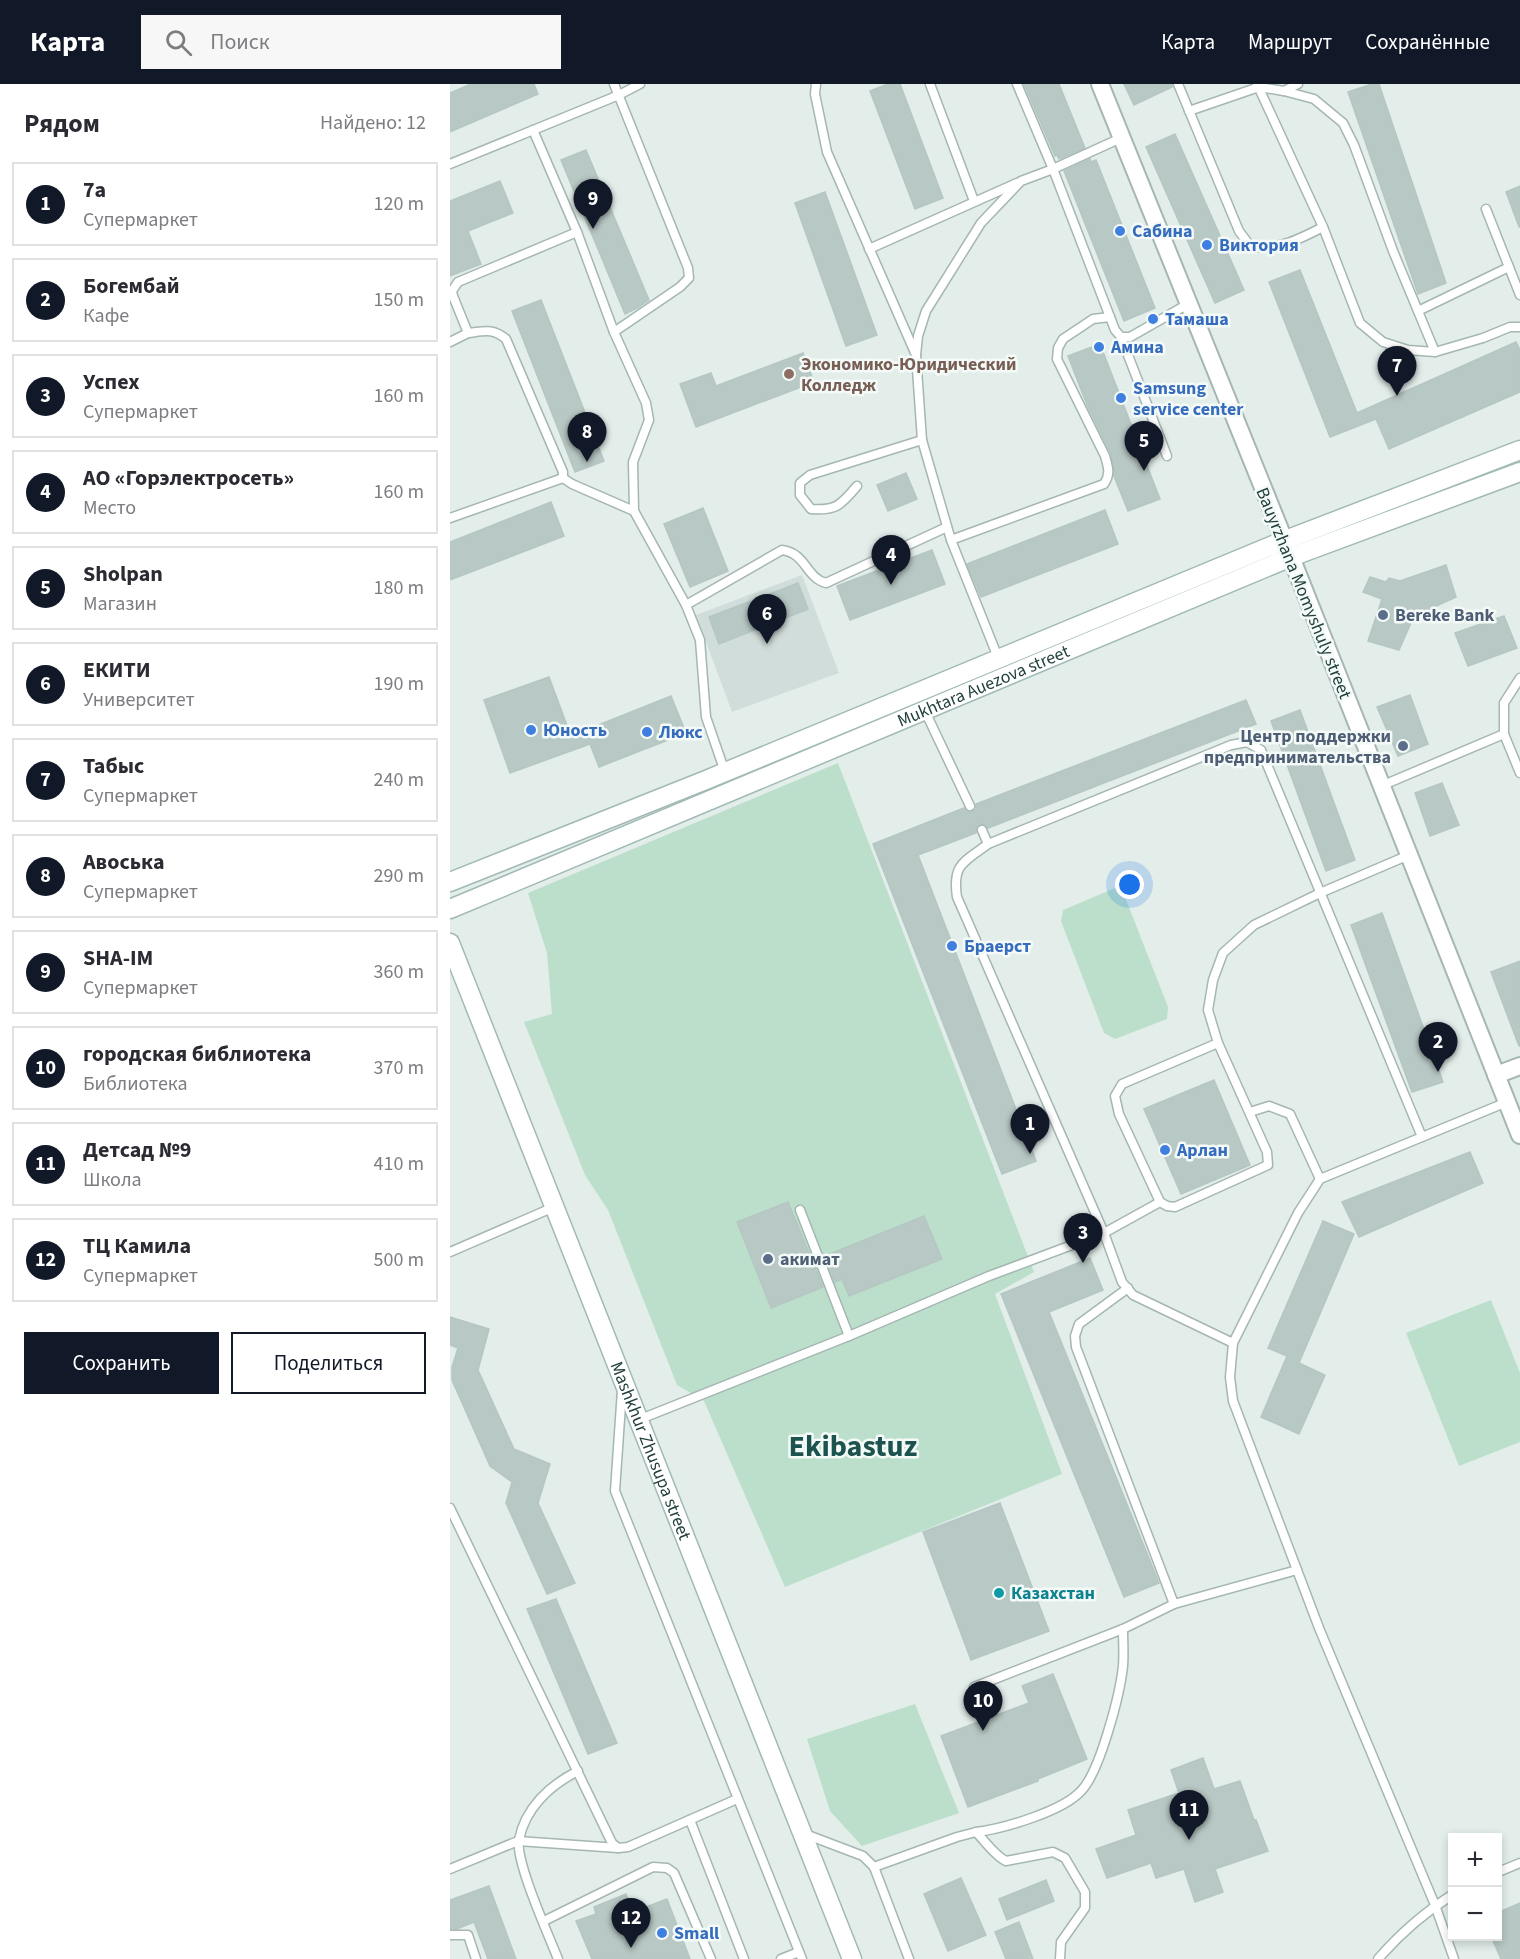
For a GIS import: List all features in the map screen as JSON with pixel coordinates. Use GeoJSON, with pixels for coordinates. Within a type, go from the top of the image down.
{"type":"FeatureCollection","features":[{"type":"Feature","properties":{"kind":"street","name":"Bauyrzhana Momyshuly street"},"geometry":{"type":"LineString","coordinates":[[1100,84],[1291,557],[1520,1135]]}},
{"type":"Feature","properties":{"kind":"street","name":"Mukhtara Auezova street"},"geometry":{"type":"LineString","coordinates":[[450,882],[725,772],[1283,541],[1520,450]]}},
{"type":"Feature","properties":{"kind":"street","name":"Mukhtara Auezova street"},"geometry":{"type":"LineString","coordinates":[[450,909],[1291,557],[1520,472]]}},
{"type":"Feature","properties":{"kind":"street","name":"Mashkhur Zhusupa street"},"geometry":{"type":"LineString","coordinates":[[450,943],[852,1959]]}},
{"type":"Feature","properties":{"kind":"street"},"geometry":{"type":"LineString","coordinates":[[1496,1075],[1520,1066]]}},
{"type":"Feature","properties":{"kind":"lane"},"geometry":{"type":"LineString","coordinates":[[614,84],[688,268],[689,278],[680,287],[614,332]]}},
{"type":"Feature","properties":{"kind":"lane"},"geometry":{"type":"LineString","coordinates":[[450,164],[640,84]]}},
{"type":"Feature","properties":{"kind":"lane"},"geometry":{"type":"LineString","coordinates":[[816,84],[815,94],[827,152],[916,355]]}},
{"type":"Feature","properties":{"kind":"lane"},"geometry":{"type":"LineString","coordinates":[[930,84],[975,201]]}},
{"type":"Feature","properties":{"kind":"lane"},"geometry":{"type":"LineString","coordinates":[[1017,84],[1053,169],[1115,330],[1121,337],[1167,456]]}},
{"type":"Feature","properties":{"kind":"lane"},"geometry":{"type":"LineString","coordinates":[[1178,84],[1239,231],[1251,247],[1272,248],[1300,239],[1323,227]]}},
{"type":"Feature","properties":{"kind":"lane"},"geometry":{"type":"LineString","coordinates":[[1284,91],[1298,84]]}},
{"type":"Feature","properties":{"kind":"lane"},"geometry":{"type":"LineString","coordinates":[[1189,111],[1258,86],[1314,99],[1343,123],[1354,145],[1435,352]]}},
{"type":"Feature","properties":{"kind":"lane"},"geometry":{"type":"LineString","coordinates":[[1258,86],[1323,227],[1360,323],[1383,342],[1408,350],[1435,352],[1483,338],[1510,327],[1520,327]]}},
{"type":"Feature","properties":{"kind":"lane"},"geometry":{"type":"LineString","coordinates":[[534,130],[577,232],[614,332],[646,403],[649,420],[633,462],[634,511],[686,605],[700,640],[706,717],[725,772]]}},
{"type":"Feature","properties":{"kind":"lane"},"geometry":{"type":"LineString","coordinates":[[869,249],[1121,138]]}},
{"type":"Feature","properties":{"kind":"lane"},"geometry":{"type":"LineString","coordinates":[[1005,677],[951,540],[922,440],[916,355],[918,336],[926,311],[981,222],[1022,181]]}},
{"type":"Feature","properties":{"kind":"lane"},"geometry":{"type":"LineString","coordinates":[[1486,209],[1520,295]]}},
{"type":"Feature","properties":{"kind":"lane"},"geometry":{"type":"LineString","coordinates":[[468,333],[452,291],[458,282],[577,232]]}},
{"type":"Feature","properties":{"kind":"lane"},"geometry":{"type":"LineString","coordinates":[[1418,311],[1509,267]]}},
{"type":"Feature","properties":{"kind":"lane"},"geometry":{"type":"LineString","coordinates":[[1121,337],[1130,337],[1188,304]]}},
{"type":"Feature","properties":{"kind":"lane"},"geometry":{"type":"LineString","coordinates":[[951,540],[1104,484],[1108,478],[1109,468],[1105,456],[1057,359],[1058,348],[1063,339],[1094,319],[1110,317]]}},
{"type":"Feature","properties":{"kind":"lane"},"geometry":{"type":"LineString","coordinates":[[450,342],[468,333],[484,331],[497,332],[506,339],[563,472],[563,478]]}},
{"type":"Feature","properties":{"kind":"lane"},"geometry":{"type":"LineString","coordinates":[[857,486],[842,504],[828,510],[811,509],[800,495],[800,483],[810,475],[922,440]]}},
{"type":"Feature","properties":{"kind":"lane"},"geometry":{"type":"LineString","coordinates":[[563,478],[634,511]]}},
{"type":"Feature","properties":{"kind":"lane"},"geometry":{"type":"LineString","coordinates":[[450,518],[563,478]]}},
{"type":"Feature","properties":{"kind":"lane"},"geometry":{"type":"LineString","coordinates":[[686,605],[782,550],[791,552],[818,580],[826,583],[947,527]]}},
{"type":"Feature","properties":{"kind":"lane"},"geometry":{"type":"LineString","coordinates":[[1520,678],[1504,703],[1504,734],[1520,773]]}},
{"type":"Feature","properties":{"kind":"lane"},"geometry":{"type":"LineString","coordinates":[[915,693],[970,806]]}},
{"type":"Feature","properties":{"kind":"lane"},"geometry":{"type":"LineString","coordinates":[[1381,786],[1504,734]]}},
{"type":"Feature","properties":{"kind":"lane"},"geometry":{"type":"LineString","coordinates":[[1233,1343],[1133,1295],[1122,1282],[1104,1233],[957,897],[954,881],[960,865],[988,843],[1231,745],[1246,742],[1261,750],[1422,1137]]}},
{"type":"Feature","properties":{"kind":"lane"},"geometry":{"type":"LineString","coordinates":[[982,830],[988,843]]}},
{"type":"Feature","properties":{"kind":"lane"},"geometry":{"type":"LineString","coordinates":[[1218,1043],[1122,1084],[1115,1096],[1119,1114],[1160,1202],[1167,1206],[1175,1207],[1268,1165],[1267,1152],[1218,1043],[1208,1010],[1214,980],[1223,953],[1254,925],[1320,893],[1409,855]]}},
{"type":"Feature","properties":{"kind":"lane"},"geometry":{"type":"LineString","coordinates":[[1454,1959],[1435,1905],[1319,1628],[1233,1401],[1230,1377],[1233,1343],[1298,1213],[1320,1179],[1507,1102]]}},
{"type":"Feature","properties":{"kind":"lane"},"geometry":{"type":"LineString","coordinates":[[1250,1112],[1269,1106],[1290,1114],[1320,1179]]}},
{"type":"Feature","properties":{"kind":"lane"},"geometry":{"type":"LineString","coordinates":[[638,1420],[849,1336],[988,1276],[1104,1233],[1160,1202]]}},
{"type":"Feature","properties":{"kind":"lane"},"geometry":{"type":"LineString","coordinates":[[450,1252],[554,1207]]}},
{"type":"Feature","properties":{"kind":"lane"},"geometry":{"type":"LineString","coordinates":[[800,1210],[849,1336]]}},
{"type":"Feature","properties":{"kind":"lane"},"geometry":{"type":"LineString","coordinates":[[1128,1288],[1079,1324],[1075,1336],[1076,1347],[1174,1604]]}},
{"type":"Feature","properties":{"kind":"lane"},"geometry":{"type":"LineString","coordinates":[[622,1380],[615,1491],[800,1956],[781,1959]]}},
{"type":"Feature","properties":{"kind":"lane"},"geometry":{"type":"LineString","coordinates":[[450,1508],[612,1843],[618,1848]]}},
{"type":"Feature","properties":{"kind":"lane"},"geometry":{"type":"LineString","coordinates":[[974,1687],[1123,1629],[1174,1604],[1297,1570]]}},
{"type":"Feature","properties":{"kind":"lane"},"geometry":{"type":"LineString","coordinates":[[874,1867],[976,1832],[988,1831],[1047,1811],[1067,1803],[1083,1790],[1097,1763],[1113,1713],[1123,1666],[1123,1629]]}},
{"type":"Feature","properties":{"kind":"lane"},"geometry":{"type":"LineString","coordinates":[[558,1959],[525,1874],[518,1841],[534,1804],[563,1778],[578,1771]]}},
{"type":"Feature","properties":{"kind":"lane"},"geometry":{"type":"LineString","coordinates":[[450,1869],[518,1841],[628,1847],[737,1799]]}},
{"type":"Feature","properties":{"kind":"lane"},"geometry":{"type":"LineString","coordinates":[[690,1820],[744,1959]]}},
{"type":"Feature","properties":{"kind":"lane"},"geometry":{"type":"LineString","coordinates":[[976,1832],[1005,1862],[1053,1852],[1065,1858],[1085,1892],[1085,1908],[1061,1942],[1060,1959]]}},
{"type":"Feature","properties":{"kind":"lane"},"geometry":{"type":"LineString","coordinates":[[801,1833],[863,1856],[874,1867],[909,1959]]}},
{"type":"Feature","properties":{"kind":"lane"},"geometry":{"type":"LineString","coordinates":[[1502,1870],[1520,1863]]}},
{"type":"Feature","properties":{"kind":"lane"},"geometry":{"type":"LineString","coordinates":[[544,1922],[653,1868],[660,1867],[674,1873],[711,1959]]}},
{"type":"Feature","properties":{"kind":"lane"},"geometry":{"type":"LineString","coordinates":[[1378,1959],[1388,1947],[1435,1905],[1448,1897]]}},
{"type":"Feature","properties":{"kind":"lane"},"geometry":{"type":"LineString","coordinates":[[450,1935],[468,1935],[476,1959]]}},
{"type":"Feature","properties":{"kind":"shaded area"},"geometry":{"type":"Polygon","coordinates":[[[802,575],[839,673],[732,712],[696,615],[802,575]]]}},
{"type":"Feature","properties":{"kind":"green space"},"geometry":{"type":"Polygon","coordinates":[[[838,763],[1034,1272],[995,1294],[1062,1474],[785,1587],[704,1401],[677,1385],[608,1210],[585,1175],[524,1022],[552,1014],[547,953],[528,893],[838,763]]]}},
{"type":"Feature","properties":{"kind":"green space"},"geometry":{"type":"Polygon","coordinates":[[[1115,888],[1125,897],[1168,1007],[1167,1019],[1115,1039],[1104,1033],[1061,921],[1063,910],[1115,888]]]}},
{"type":"Feature","properties":{"kind":"green space"},"geometry":{"type":"Polygon","coordinates":[[[1491,1300],[1520,1373],[1520,1442],[1459,1466],[1406,1333],[1491,1300]]]}},
{"type":"Feature","properties":{"kind":"green space"},"geometry":{"type":"Polygon","coordinates":[[[915,1704],[959,1813],[862,1846],[830,1811],[807,1739],[915,1704]]]}},
{"type":"Feature","properties":{"kind":"building"},"geometry":{"type":"Polygon","coordinates":[[[471,84],[534,84],[538,94],[450,132],[450,93],[471,84]]]}},
{"type":"Feature","properties":{"kind":"building"},"geometry":{"type":"Polygon","coordinates":[[[888,84],[900,84],[943,198],[915,209],[870,91],[888,84]]]}},
{"type":"Feature","properties":{"kind":"building"},"geometry":{"type":"Polygon","coordinates":[[[1024,84],[1059,84],[1085,148],[1059,159],[1057,155],[1055,156],[1024,84]]]}},
{"type":"Feature","properties":{"kind":"building"},"geometry":{"type":"Polygon","coordinates":[[[1124,84],[1172,84],[1172,87],[1134,105],[1124,84]]]}},
{"type":"Feature","properties":{"kind":"building"},"geometry":{"type":"Polygon","coordinates":[[[1379,84],[1446,283],[1418,294],[1348,92],[1379,84]]]}},
{"type":"Feature","properties":{"kind":"building"},"geometry":{"type":"Polygon","coordinates":[[[1175,134],[1244,290],[1215,303],[1146,147],[1175,134]]]}},
{"type":"Feature","properties":{"kind":"building"},"geometry":{"type":"Polygon","coordinates":[[[586,150],[649,300],[625,314],[561,160],[586,150]]]}},
{"type":"Feature","properties":{"kind":"building"},"geometry":{"type":"Polygon","coordinates":[[[1090,159],[1091,162],[1096,160],[1155,308],[1124,321],[1064,171],[1090,159]]]}},
{"type":"Feature","properties":{"kind":"building"},"geometry":{"type":"Polygon","coordinates":[[[500,181],[513,213],[468,231],[481,264],[450,276],[450,201],[500,181]]]}},
{"type":"Feature","properties":{"kind":"building"},"geometry":{"type":"Polygon","coordinates":[[[1520,186],[1520,226],[1519,227],[1506,192],[1520,186]]]}},
{"type":"Feature","properties":{"kind":"building"},"geometry":{"type":"Polygon","coordinates":[[[825,192],[877,335],[846,346],[795,203],[825,192]]]}},
{"type":"Feature","properties":{"kind":"building"},"geometry":{"type":"Polygon","coordinates":[[[1300,270],[1357,413],[1516,342],[1520,350],[1520,392],[1389,449],[1376,419],[1330,437],[1269,282],[1300,270]]]}},
{"type":"Feature","properties":{"kind":"building"},"geometry":{"type":"Polygon","coordinates":[[[541,300],[604,461],[575,472],[512,311],[541,300]]]}},
{"type":"Feature","properties":{"kind":"building"},"geometry":{"type":"Polygon","coordinates":[[[1100,344],[1160,499],[1128,511],[1114,476],[1111,454],[1087,405],[1068,356],[1100,344]]]}},
{"type":"Feature","properties":{"kind":"building"},"geometry":{"type":"Polygon","coordinates":[[[803,353],[814,382],[696,427],[680,384],[711,373],[716,386],[803,353]]]}},
{"type":"Feature","properties":{"kind":"building"},"geometry":{"type":"Polygon","coordinates":[[[906,473],[917,499],[888,511],[877,485],[906,473]]]}},
{"type":"Feature","properties":{"kind":"building"},"geometry":{"type":"Polygon","coordinates":[[[551,502],[564,536],[450,580],[450,542],[551,502]]]}},
{"type":"Feature","properties":{"kind":"building"},"geometry":{"type":"Polygon","coordinates":[[[703,508],[728,571],[690,587],[664,524],[703,508]]]}},
{"type":"Feature","properties":{"kind":"building"},"geometry":{"type":"Polygon","coordinates":[[[1105,510],[1118,544],[981,597],[967,564],[1105,510]]]}},
{"type":"Feature","properties":{"kind":"building"},"geometry":{"type":"Polygon","coordinates":[[[932,550],[945,584],[850,620],[837,586],[932,550]]]}},
{"type":"Feature","properties":{"kind":"building"},"geometry":{"type":"Polygon","coordinates":[[[1446,565],[1456,597],[1414,616],[1399,650],[1368,641],[1382,599],[1363,592],[1370,577],[1386,582],[1389,578],[1400,581],[1446,565]]]}},
{"type":"Feature","properties":{"kind":"building"},"geometry":{"type":"Polygon","coordinates":[[[798,583],[808,609],[719,644],[709,617],[798,583]]]}},
{"type":"Feature","properties":{"kind":"building"},"geometry":{"type":"Polygon","coordinates":[[[1504,616],[1517,648],[1468,666],[1455,633],[1504,616]]]}},
{"type":"Feature","properties":{"kind":"building"},"geometry":{"type":"Polygon","coordinates":[[[549,677],[571,736],[671,696],[686,733],[599,767],[590,744],[510,773],[484,700],[549,677]]]}},
{"type":"Feature","properties":{"kind":"building"},"geometry":{"type":"Polygon","coordinates":[[[1410,695],[1428,744],[1398,756],[1377,707],[1410,695]]]}},
{"type":"Feature","properties":{"kind":"building"},"geometry":{"type":"Polygon","coordinates":[[[1246,700],[1256,724],[988,828],[980,824],[976,833],[918,855],[1036,1161],[1002,1174],[873,844],[964,808],[967,812],[972,812],[976,809],[976,804],[1246,700]]]}},
{"type":"Feature","properties":{"kind":"building"},"geometry":{"type":"Polygon","coordinates":[[[1300,710],[1355,860],[1326,871],[1271,721],[1300,710]]]}},
{"type":"Feature","properties":{"kind":"building"},"geometry":{"type":"Polygon","coordinates":[[[1442,783],[1459,825],[1430,836],[1415,793],[1442,783]]]}},
{"type":"Feature","properties":{"kind":"building"},"geometry":{"type":"Polygon","coordinates":[[[1382,913],[1443,1082],[1412,1092],[1351,925],[1382,913]]]}},
{"type":"Feature","properties":{"kind":"building"},"geometry":{"type":"Polygon","coordinates":[[[1520,961],[1520,1046],[1519,1046],[1491,972],[1520,961]]]}},
{"type":"Feature","properties":{"kind":"building"},"geometry":{"type":"Polygon","coordinates":[[[1214,1080],[1250,1165],[1181,1194],[1144,1109],[1214,1080]]]}},
{"type":"Feature","properties":{"kind":"building"},"geometry":{"type":"Polygon","coordinates":[[[1470,1152],[1483,1183],[1359,1237],[1342,1202],[1470,1152]]]}},
{"type":"Feature","properties":{"kind":"building"},"geometry":{"type":"Polygon","coordinates":[[[788,1202],[823,1287],[771,1308],[737,1222],[788,1202]]]}},
{"type":"Feature","properties":{"kind":"building"},"geometry":{"type":"Polygon","coordinates":[[[924,1216],[942,1259],[849,1296],[842,1279],[835,1282],[825,1256],[924,1216]]]}},
{"type":"Feature","properties":{"kind":"building"},"geometry":{"type":"Polygon","coordinates":[[[1323,1221],[1354,1234],[1299,1363],[1325,1375],[1299,1434],[1261,1417],[1287,1356],[1268,1348],[1323,1221]]]}},
{"type":"Feature","properties":{"kind":"building"},"geometry":{"type":"Polygon","coordinates":[[[1090,1258],[1103,1290],[1049,1312],[1159,1583],[1124,1597],[1001,1294],[1090,1258]]]}},
{"type":"Feature","properties":{"kind":"building"},"geometry":{"type":"Polygon","coordinates":[[[450,1317],[489,1329],[478,1370],[514,1449],[550,1464],[538,1503],[575,1583],[547,1594],[506,1503],[512,1482],[490,1466],[452,1380],[452,1367],[458,1348],[450,1345],[450,1317]]]}},
{"type":"Feature","properties":{"kind":"building"},"geometry":{"type":"Polygon","coordinates":[[[1000,1503],[1049,1631],[971,1660],[923,1532],[1000,1503]]]}},
{"type":"Feature","properties":{"kind":"building"},"geometry":{"type":"Polygon","coordinates":[[[556,1599],[617,1743],[588,1754],[527,1609],[556,1599]]]}},
{"type":"Feature","properties":{"kind":"building"},"geometry":{"type":"Polygon","coordinates":[[[1053,1674],[1087,1759],[1038,1779],[1038,1781],[968,1807],[941,1736],[1029,1703],[1022,1686],[1053,1674]]]}},
{"type":"Feature","properties":{"kind":"building"},"geometry":{"type":"Polygon","coordinates":[[[1203,1758],[1214,1789],[1240,1781],[1268,1851],[1215,1869],[1223,1892],[1195,1902],[1184,1869],[1156,1878],[1151,1863],[1107,1878],[1096,1849],[1136,1835],[1128,1810],[1179,1793],[1171,1770],[1203,1758]]]}},
{"type":"Feature","properties":{"kind":"building"},"geometry":{"type":"Polygon","coordinates":[[[961,1878],[986,1935],[948,1951],[924,1894],[961,1878]]]}},
{"type":"Feature","properties":{"kind":"building"},"geometry":{"type":"Polygon","coordinates":[[[1046,1880],[1054,1901],[1007,1920],[999,1899],[1046,1880]]]}},
{"type":"Feature","properties":{"kind":"building"},"geometry":{"type":"Polygon","coordinates":[[[489,1886],[516,1959],[488,1959],[474,1922],[457,1929],[450,1929],[450,1900],[489,1886]]]}},
{"type":"Feature","properties":{"kind":"building"},"geometry":{"type":"Polygon","coordinates":[[[626,1894],[633,1912],[667,1899],[690,1959],[592,1959],[576,1921],[596,1914],[594,1907],[626,1894]]]}},
{"type":"Feature","properties":{"kind":"building"},"geometry":{"type":"Polygon","coordinates":[[[1520,1903],[1520,1959],[1501,1959],[1493,1941],[1502,1941],[1502,1911],[1520,1903]]]}},
{"type":"Feature","properties":{"kind":"building"},"geometry":{"type":"Polygon","coordinates":[[[1019,1922],[1033,1959],[1006,1959],[995,1932],[1019,1922]]]}},
{"type":"Feature","properties":{"kind":"place","name":"SHA-IM"},"geometry":{"type":"Point","coordinates":[593,229]}},
{"type":"Feature","properties":{"kind":"place","name":"Сабина"},"geometry":{"type":"Point","coordinates":[1120,231]}},
{"type":"Feature","properties":{"kind":"place","name":"Виктория"},"geometry":{"type":"Point","coordinates":[1207,245]}},
{"type":"Feature","properties":{"kind":"place","name":"Тамаша"},"geometry":{"type":"Point","coordinates":[1153,319]}},
{"type":"Feature","properties":{"kind":"place","name":"Амина"},"geometry":{"type":"Point","coordinates":[1099,347]}},
{"type":"Feature","properties":{"kind":"place","name":"Экономико-Юридический Колледж"},"geometry":{"type":"Point","coordinates":[789,374]}},
{"type":"Feature","properties":{"kind":"place","name":"Табыс"},"geometry":{"type":"Point","coordinates":[1397,396]}},
{"type":"Feature","properties":{"kind":"place","name":"Samsung service center"},"geometry":{"type":"Point","coordinates":[1121,398]}},
{"type":"Feature","properties":{"kind":"place","name":"Авоська"},"geometry":{"type":"Point","coordinates":[587,462]}},
{"type":"Feature","properties":{"kind":"place","name":"Sholpan"},"geometry":{"type":"Point","coordinates":[1144,471]}},
{"type":"Feature","properties":{"kind":"place","name":"АО «Горэлектросеть»"},"geometry":{"type":"Point","coordinates":[891,585]}},
{"type":"Feature","properties":{"kind":"place","name":"Bereke Bank"},"geometry":{"type":"Point","coordinates":[1383,615]}},
{"type":"Feature","properties":{"kind":"place","name":"ЕКИТИ"},"geometry":{"type":"Point","coordinates":[767,644]}},
{"type":"Feature","properties":{"kind":"place","name":"Юность"},"geometry":{"type":"Point","coordinates":[531,730]}},
{"type":"Feature","properties":{"kind":"place","name":"Люкс"},"geometry":{"type":"Point","coordinates":[647,732]}},
{"type":"Feature","properties":{"kind":"place","name":"Центр поддержки предпринимательства"},"geometry":{"type":"Point","coordinates":[1403,746]}},
{"type":"Feature","properties":{"kind":"place","name":"Браерст"},"geometry":{"type":"Point","coordinates":[952,946]}},
{"type":"Feature","properties":{"kind":"place","name":"Богембай"},"geometry":{"type":"Point","coordinates":[1438,1072]}},
{"type":"Feature","properties":{"kind":"place","name":"Арлан"},"geometry":{"type":"Point","coordinates":[1165,1150]}},
{"type":"Feature","properties":{"kind":"place","name":"7а"},"geometry":{"type":"Point","coordinates":[1030,1154]}},
{"type":"Feature","properties":{"kind":"place","name":"акимат"},"geometry":{"type":"Point","coordinates":[768,1259]}},
{"type":"Feature","properties":{"kind":"place","name":"Успех"},"geometry":{"type":"Point","coordinates":[1083,1263]}},
{"type":"Feature","properties":{"kind":"place","name":"Казахстан"},"geometry":{"type":"Point","coordinates":[999,1593]}},
{"type":"Feature","properties":{"kind":"place","name":"городская библиотека"},"geometry":{"type":"Point","coordinates":[983,1731]}},
{"type":"Feature","properties":{"kind":"place","name":"Детсад №9"},"geometry":{"type":"Point","coordinates":[1189,1840]}},
{"type":"Feature","properties":{"kind":"place","name":"Small"},"geometry":{"type":"Point","coordinates":[662,1933]}},
{"type":"Feature","properties":{"kind":"place","name":"ТЦ Камила"},"geometry":{"type":"Point","coordinates":[631,1948]}},
{"type":"Feature","properties":{"kind":"district","name":"Ekibastuz"},"geometry":{"type":"Point","coordinates":[853,1446]}}]}
